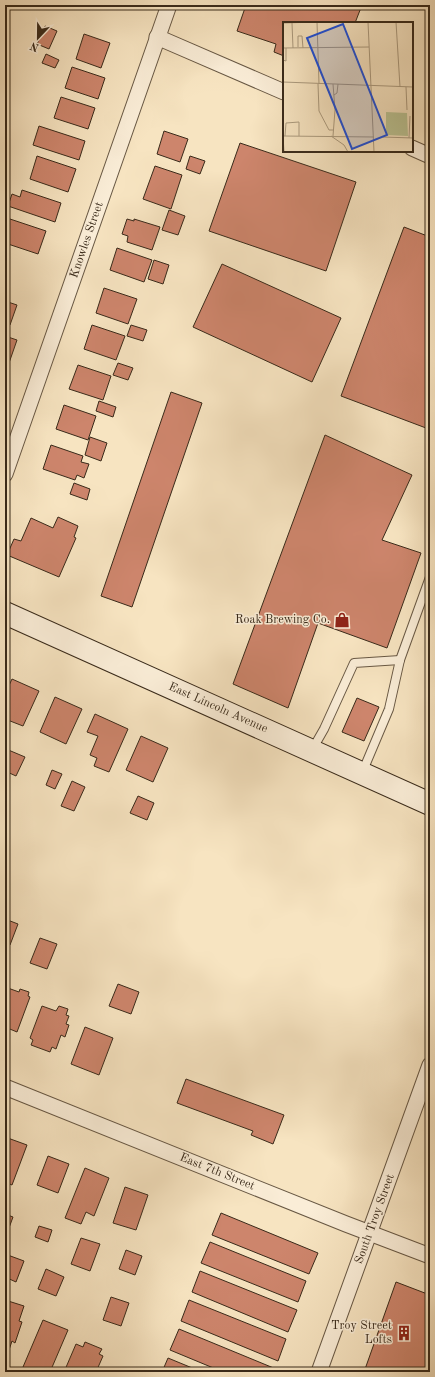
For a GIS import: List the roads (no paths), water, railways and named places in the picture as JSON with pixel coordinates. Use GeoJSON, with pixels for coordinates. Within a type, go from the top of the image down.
{"type":"FeatureCollection","features":[{"type":"Feature","properties":{"kind":"street","name":"Knowles Street"},"geometry":{"type":"LineString","coordinates":[[5,474],[169,5]]}},
{"type":"Feature","properties":{"kind":"street"},"geometry":{"type":"LineString","coordinates":[[157,37],[283,92]]}},
{"type":"Feature","properties":{"kind":"street"},"geometry":{"type":"LineString","coordinates":[[413,148],[430,156]]}},
{"type":"Feature","properties":{"kind":"street","name":"East Lincoln Avenue"},"geometry":{"type":"LineString","coordinates":[[5,613],[430,804]]}},
{"type":"Feature","properties":{"kind":"street","name":"South Troy Street"},"geometry":{"type":"LineString","coordinates":[[319,1372],[430,1065]]}},
{"type":"Feature","properties":{"kind":"street","name":"East 7th Street"},"geometry":{"type":"LineString","coordinates":[[5,1087],[430,1256]]}},
{"type":"Feature","properties":{"kind":"lane"},"geometry":{"type":"LineString","coordinates":[[362,774],[389,709],[400,660],[430,577]]}},
{"type":"Feature","properties":{"kind":"lane"},"geometry":{"type":"LineString","coordinates":[[312,750],[324,729],[354,663],[400,660]]}},
{"type":"Feature","properties":{"kind":"place","name":"Roak Brewing Co."},"geometry":{"type":"Point","coordinates":[342,620]}},
{"type":"Feature","properties":{"kind":"place","name":"Troy Street Lofts"},"geometry":{"type":"Point","coordinates":[404,1333]}}]}
